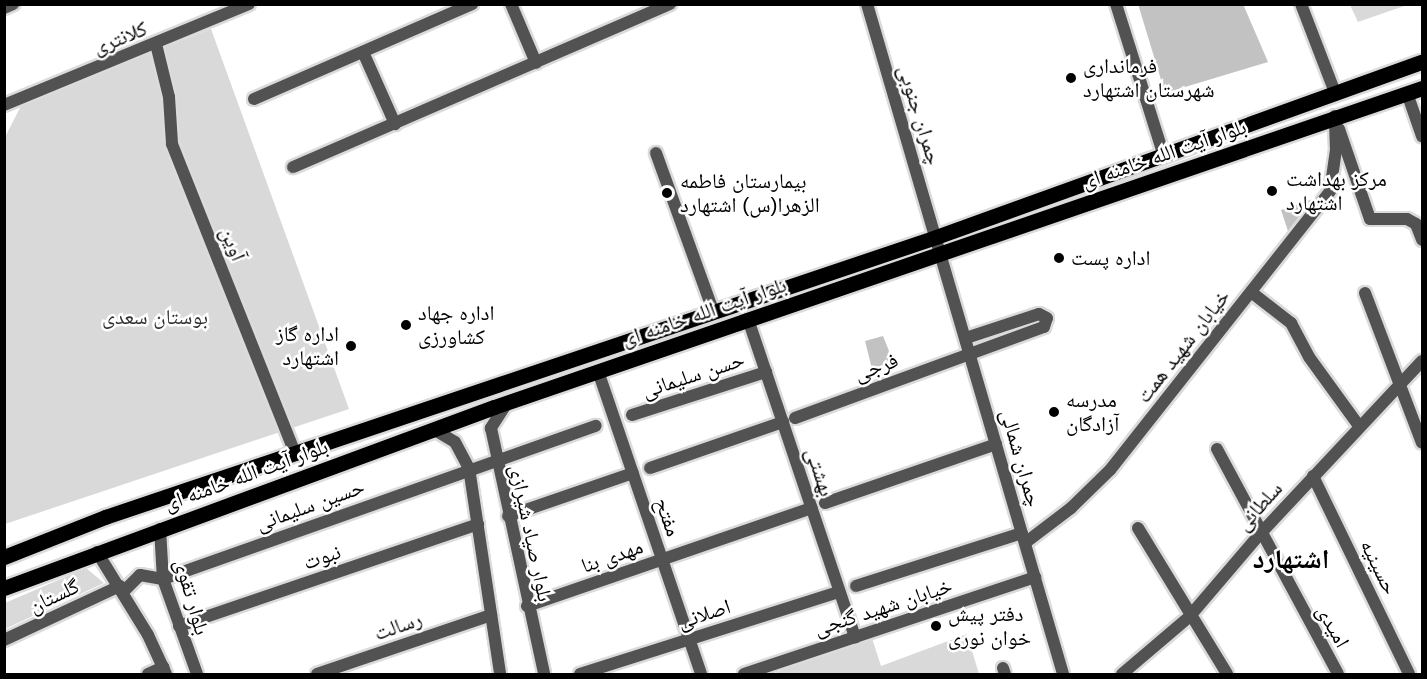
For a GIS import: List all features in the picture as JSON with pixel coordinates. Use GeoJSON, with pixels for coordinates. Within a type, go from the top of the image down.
{"type":"FeatureCollection","features":[{"type":"Feature","properties":{"kind":"main road","name":"بلوار آیت الله خامنه ای"},"geometry":{"type":"LineString","coordinates":[[4,556],[295,453],[936,237],[1386,78],[1422,61]]}},
{"type":"Feature","properties":{"kind":"main road"},"geometry":{"type":"LineString","coordinates":[[1411,91],[1409,77],[1422,61]]}},
{"type":"Feature","properties":{"kind":"main road"},"geometry":{"type":"LineString","coordinates":[[1386,78],[1411,91]]}},
{"type":"Feature","properties":{"kind":"main road","name":"بلوار آیت الله خامنه ای"},"geometry":{"type":"LineString","coordinates":[[4,588],[507,403],[1411,91]]}},
{"type":"Feature","properties":{"kind":"street"},"geometry":{"type":"LineString","coordinates":[[4,8],[13,4]]}},
{"type":"Feature","properties":{"kind":"street","name":"کلانتری"},"geometry":{"type":"LineString","coordinates":[[7,104],[249,4]]}},
{"type":"Feature","properties":{"kind":"street"},"geometry":{"type":"LineString","coordinates":[[254,99],[472,4]]}},
{"type":"Feature","properties":{"kind":"street"},"geometry":{"type":"LineString","coordinates":[[511,4],[536,63]]}},
{"type":"Feature","properties":{"kind":"street"},"geometry":{"type":"LineString","coordinates":[[293,167],[670,4]]}},
{"type":"Feature","properties":{"kind":"street","name":"چمران جنوبی"},"geometry":{"type":"LineString","coordinates":[[867,4],[941,252]]}},
{"type":"Feature","properties":{"kind":"street"},"geometry":{"type":"LineString","coordinates":[[1116,4],[1164,156]]}},
{"type":"Feature","properties":{"kind":"street"},"geometry":{"type":"LineString","coordinates":[[1301,4],[1336,95]]}},
{"type":"Feature","properties":{"kind":"street","name":"آوین"},"geometry":{"type":"LineString","coordinates":[[156,44],[169,97],[172,144],[295,453]]}},
{"type":"Feature","properties":{"kind":"street"},"geometry":{"type":"LineString","coordinates":[[363,52],[395,124]]}},
{"type":"Feature","properties":{"kind":"street"},"geometry":{"type":"LineString","coordinates":[[4,90],[7,104]]}},
{"type":"Feature","properties":{"kind":"street"},"geometry":{"type":"LineString","coordinates":[[1411,91],[1422,136]]}},
{"type":"Feature","properties":{"kind":"street"},"geometry":{"type":"LineString","coordinates":[[1335,116],[1370,219],[1419,223],[1422,240]]}},
{"type":"Feature","properties":{"kind":"street","name":"خیابان شهید همت"},"geometry":{"type":"LineString","coordinates":[[1023,538],[1110,470],[1330,191],[1336,150],[1335,116]]}},
{"type":"Feature","properties":{"kind":"street"},"geometry":{"type":"LineString","coordinates":[[656,153],[714,313]]}},
{"type":"Feature","properties":{"kind":"street","name":"چمران شمالی"},"geometry":{"type":"LineString","coordinates":[[941,252],[1063,675]]}},
{"type":"Feature","properties":{"kind":"street"},"geometry":{"type":"LineString","coordinates":[[1251,292],[1291,323],[1309,357],[1359,426]]}},
{"type":"Feature","properties":{"kind":"street"},"geometry":{"type":"LineString","coordinates":[[1365,293],[1422,443]]}},
{"type":"Feature","properties":{"kind":"street","name":"فرجی"},"geometry":{"type":"LineString","coordinates":[[650,468],[1044,327],[1047,318],[1039,314],[966,338]]}},
{"type":"Feature","properties":{"kind":"street","name":"بهشتی"},"geometry":{"type":"LineString","coordinates":[[748,319],[766,372],[789,420],[812,508],[855,637]]}},
{"type":"Feature","properties":{"kind":"street","name":"سلطانی"},"geometry":{"type":"LineString","coordinates":[[1124,674],[1189,617],[1260,534],[1422,361]]}},
{"type":"Feature","properties":{"kind":"street","name":"مفتح"},"geometry":{"type":"LineString","coordinates":[[598,371],[701,675]]}},
{"type":"Feature","properties":{"kind":"street","name":"حسن سلیمانی"},"geometry":{"type":"LineString","coordinates":[[632,415],[766,372]]}},
{"type":"Feature","properties":{"kind":"street","name":"بلوار صیاد شیرازی"},"geometry":{"type":"LineString","coordinates":[[507,403],[491,428],[495,458],[544,675]]}},
{"type":"Feature","properties":{"kind":"street"},"geometry":{"type":"LineString","coordinates":[[495,458],[596,426]]}},
{"type":"Feature","properties":{"kind":"street"},"geometry":{"type":"LineString","coordinates":[[435,429],[455,442],[469,468],[500,673]]}},
{"type":"Feature","properties":{"kind":"street"},"geometry":{"type":"LineString","coordinates":[[825,503],[996,444]]}},
{"type":"Feature","properties":{"kind":"street","name":"امیدی"},"geometry":{"type":"LineString","coordinates":[[1217,449],[1260,534],[1338,675]]}},
{"type":"Feature","properties":{"kind":"street","name":"حسین سلیمانی"},"geometry":{"type":"LineString","coordinates":[[164,579],[495,458]]}},
{"type":"Feature","properties":{"kind":"street"},"geometry":{"type":"LineString","coordinates":[[508,516],[633,473]]}},
{"type":"Feature","properties":{"kind":"street","name":"حسینیه"},"geometry":{"type":"LineString","coordinates":[[1313,476],[1409,675]]}},
{"type":"Feature","properties":{"kind":"street","name":"مهدی بنا"},"geometry":{"type":"LineString","coordinates":[[527,606],[812,508]]}},
{"type":"Feature","properties":{"kind":"street","name":"نبوت"},"geometry":{"type":"LineString","coordinates":[[179,626],[478,524]]}},
{"type":"Feature","properties":{"kind":"street"},"geometry":{"type":"LineString","coordinates":[[1138,528],[1189,617],[1227,675]]}},
{"type":"Feature","properties":{"kind":"street","name":"بلوار تقوی"},"geometry":{"type":"LineString","coordinates":[[160,529],[164,579],[197,675]]}},
{"type":"Feature","properties":{"kind":"street"},"geometry":{"type":"LineString","coordinates":[[856,586],[1023,538]]}},
{"type":"Feature","properties":{"kind":"street"},"geometry":{"type":"LineString","coordinates":[[97,552],[122,589],[165,671],[148,675]]}},
{"type":"Feature","properties":{"kind":"street","name":"گلستان"},"geometry":{"type":"LineString","coordinates":[[4,640],[122,589],[140,574],[164,579]]}},
{"type":"Feature","properties":{"kind":"street","name":"خیابان شهید گنجی"},"geometry":{"type":"LineString","coordinates":[[744,675],[1035,577]]}},
{"type":"Feature","properties":{"kind":"street","name":"اصلانی"},"geometry":{"type":"LineString","coordinates":[[580,675],[840,592]]}},
{"type":"Feature","properties":{"kind":"street","name":"رسالت"},"geometry":{"type":"LineString","coordinates":[[317,675],[491,615]]}},
{"type":"Feature","properties":{"kind":"street"},"geometry":{"type":"LineString","coordinates":[[533,675],[540,660]]}},
{"type":"Feature","properties":{"kind":"green space"},"geometry":{"type":"Polygon","coordinates":[[[1350,5],[1407,5],[1358,22],[1350,5]]]}},
{"type":"Feature","properties":{"kind":"green space","name":"بوستان سعدی"},"geometry":{"type":"Polygon","coordinates":[[[211,29],[349,409],[5,524],[5,137],[22,104],[211,29]]]}},
{"type":"Feature","properties":{"kind":"green space"},"geometry":{"type":"Polygon","coordinates":[[[86,568],[104,583],[5,629],[5,603],[86,568]]]}},
{"type":"Feature","properties":{"kind":"green space"},"geometry":{"type":"Polygon","coordinates":[[[870,632],[881,666],[967,634],[979,674],[773,674],[870,632]]]}},
{"type":"Feature","properties":{"kind":"building"},"geometry":{"type":"Polygon","coordinates":[[[1138,4],[1243,4],[1268,62],[1165,93],[1138,4]]]}},
{"type":"Feature","properties":{"kind":"building"},"geometry":{"type":"Polygon","coordinates":[[[1313,199],[1288,231],[1281,210],[1313,199]]]}},
{"type":"Feature","properties":{"kind":"building"},"geometry":{"type":"Polygon","coordinates":[[[883,336],[893,361],[872,369],[865,341],[883,336]]]}},
{"type":"Feature","properties":{"kind":"place","name":"فرمانداری شهرستان اشتهارد"},"geometry":{"type":"Point","coordinates":[1071,78]}},
{"type":"Feature","properties":{"kind":"place","name":"مرکز بهداشت اشتهارد"},"geometry":{"type":"Point","coordinates":[1272,191]}},
{"type":"Feature","properties":{"kind":"place","name":"بیمارستان فاطمه الزهرا(س) اشتهارد"},"geometry":{"type":"Point","coordinates":[667,193]}},
{"type":"Feature","properties":{"kind":"place","name":"اداره پست"},"geometry":{"type":"Point","coordinates":[1059,258]}},
{"type":"Feature","properties":{"kind":"place","name":"اداره جهاد کشاورزی"},"geometry":{"type":"Point","coordinates":[406,325]}},
{"type":"Feature","properties":{"kind":"place","name":"اداره گاز اشتهارد"},"geometry":{"type":"Point","coordinates":[351,346]}},
{"type":"Feature","properties":{"kind":"place","name":"مدرسه آزادگان"},"geometry":{"type":"Point","coordinates":[1054,412]}},
{"type":"Feature","properties":{"kind":"place","name":"دفتر پیش خوان نوری"},"geometry":{"type":"Point","coordinates":[936,626]}},
{"type":"Feature","properties":{"kind":"district","name":"اشتهارد"},"geometry":{"type":"Point","coordinates":[1291,560]}}]}
